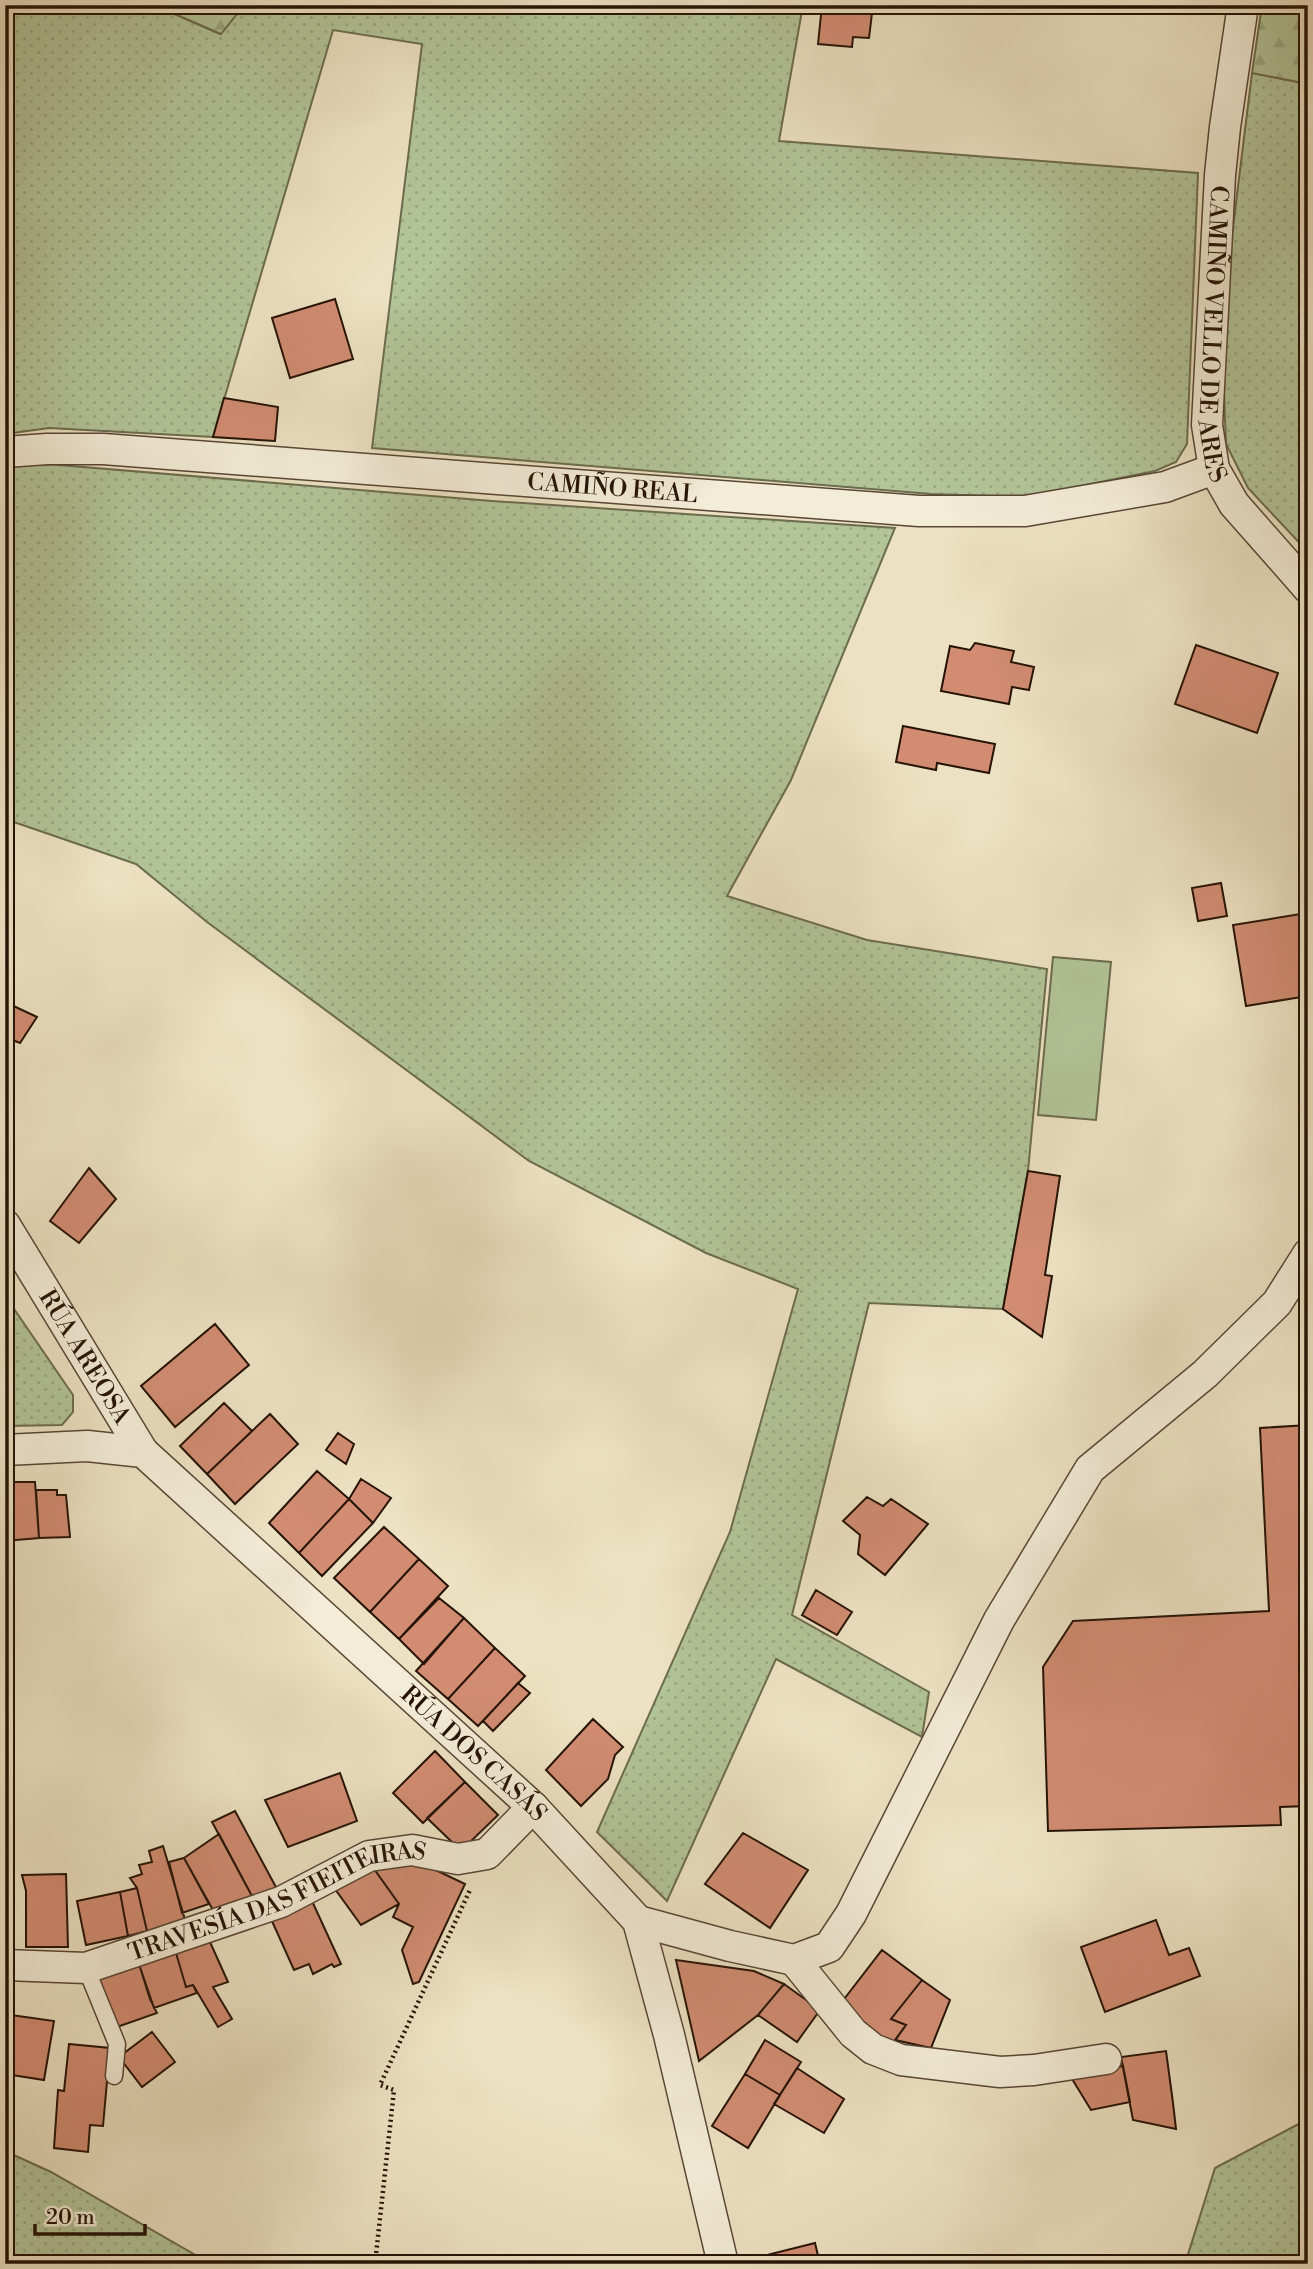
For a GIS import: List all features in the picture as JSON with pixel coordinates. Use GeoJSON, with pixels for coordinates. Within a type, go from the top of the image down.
{"type":"FeatureCollection","features":[{"type":"Feature","properties":{"kind":"street","name":"CAMIÑO VELLO DE ARES"},"geometry":{"type":"LineString","coordinates":[[1243,5],[1220,175],[1208,425],[1214,468],[1234,504],[1308,588]]}},
{"type":"Feature","properties":{"kind":"street","name":"CAMIÑO REAL"},"geometry":{"type":"LineString","coordinates":[[5,453],[47,449],[103,449],[919,511],[1025,511],[1165,487],[1214,468]]}},
{"type":"Feature","properties":{"kind":"street","name":"RÚA AREOSA"},"geometry":{"type":"LineString","coordinates":[[5,1225],[143,1452]]}},
{"type":"Feature","properties":{"kind":"street"},"geometry":{"type":"LineString","coordinates":[[638,1922],[794,1960],[828,1947],[850,1914],[999,1620],[1090,1469],[1214,1365],[1277,1303],[1308,1254]]}},
{"type":"Feature","properties":{"kind":"street"},"geometry":{"type":"LineString","coordinates":[[5,1450],[87,1446],[143,1452]]}},
{"type":"Feature","properties":{"kind":"street","name":"RÚA DOS CASÁS"},"geometry":{"type":"LineString","coordinates":[[143,1452],[533,1807],[638,1922],[669,2035],[723,2264]]}},
{"type":"Feature","properties":{"kind":"street"},"geometry":{"type":"LineString","coordinates":[[487,1854],[533,1807]]}},
{"type":"Feature","properties":{"kind":"street","name":"TRAVESÍA DAS FIEITEIRAS"},"geometry":{"type":"LineString","coordinates":[[5,1965],[86,1968],[281,1902],[369,1856],[412,1850],[458,1859],[487,1854]]}},
{"type":"Feature","properties":{"kind":"street"},"geometry":{"type":"LineString","coordinates":[[794,1960],[853,2033],[873,2049],[901,2060],[1000,2071],[1034,2070],[1106,2059]]}},
{"type":"Feature","properties":{"kind":"lane"},"geometry":{"type":"LineString","coordinates":[[86,1968],[117,2044],[114,2076]]}},
{"type":"Feature","properties":{"kind":"path"},"geometry":{"type":"LineString","coordinates":[[375,2264],[394,2090],[380,2085],[487,1854]]}},
{"type":"Feature","properties":{"kind":"green space"},"geometry":{"type":"Polygon","coordinates":[[[5,5],[154,5],[220,34],[244,5],[803,5],[779,141],[1198,173],[1187,444],[1176,462],[1155,471],[1026,497],[931,494],[372,448],[422,44],[333,30],[213,437],[49,428],[5,434],[5,5]]]}},
{"type":"Feature","properties":{"kind":"green space"},"geometry":{"type":"Polygon","coordinates":[[[154,5],[244,5],[221,34],[154,5]]]}},
{"type":"Feature","properties":{"kind":"green space"},"geometry":{"type":"Polygon","coordinates":[[[1262,5],[1308,5],[1308,84],[1252,73],[1262,5]]]}},
{"type":"Feature","properties":{"kind":"green space"},"geometry":{"type":"Polygon","coordinates":[[[1252,73],[1308,84],[1308,552],[1248,488],[1226,444],[1224,393],[1228,268],[1252,73]]]}},
{"type":"Feature","properties":{"kind":"green space"},"geometry":{"type":"Polygon","coordinates":[[[35,463],[492,501],[895,528],[791,780],[727,896],[867,940],[1047,969],[1028,1171],[1003,1309],[869,1303],[792,1615],[929,1692],[922,1737],[776,1659],[667,1901],[597,1832],[730,1532],[798,1289],[706,1253],[529,1161],[207,922],[136,864],[5,819],[5,467],[35,463]]]}},
{"type":"Feature","properties":{"kind":"green space"},"geometry":{"type":"Polygon","coordinates":[[[1053,957],[1111,962],[1096,1120],[1038,1115],[1053,957]]]}},
{"type":"Feature","properties":{"kind":"green space"},"geometry":{"type":"Polygon","coordinates":[[[5,1285],[10,1303],[73,1395],[73,1412],[62,1425],[5,1426],[5,1285]]]}},
{"type":"Feature","properties":{"kind":"green space"},"geometry":{"type":"Polygon","coordinates":[[[1308,2119],[1308,2264],[1185,2264],[1215,2168],[1308,2119]]]}},
{"type":"Feature","properties":{"kind":"green space"},"geometry":{"type":"Polygon","coordinates":[[[5,2151],[51,2172],[211,2264],[5,2264],[5,2151]]]}},
{"type":"Feature","properties":{"kind":"building"},"geometry":{"type":"Polygon","coordinates":[[[822,5],[873,5],[869,38],[853,37],[852,47],[818,44],[822,5]]]}},
{"type":"Feature","properties":{"kind":"building"},"geometry":{"type":"Polygon","coordinates":[[[335,299],[353,359],[290,378],[272,318],[335,299]]]}},
{"type":"Feature","properties":{"kind":"building"},"geometry":{"type":"Polygon","coordinates":[[[224,398],[278,407],[275,441],[213,437],[224,398]]]}},
{"type":"Feature","properties":{"kind":"building"},"geometry":{"type":"Polygon","coordinates":[[[975,643],[1014,651],[1011,662],[1034,667],[1029,690],[1012,687],[1009,704],[941,691],[950,646],[970,650],[975,643]]]}},
{"type":"Feature","properties":{"kind":"building"},"geometry":{"type":"Polygon","coordinates":[[[1196,645],[1278,673],[1257,733],[1175,704],[1196,645]]]}},
{"type":"Feature","properties":{"kind":"building"},"geometry":{"type":"Polygon","coordinates":[[[903,726],[995,744],[989,773],[937,763],[936,770],[896,762],[903,726]]]}},
{"type":"Feature","properties":{"kind":"building"},"geometry":{"type":"Polygon","coordinates":[[[1221,883],[1227,916],[1198,921],[1192,888],[1221,883]]]}},
{"type":"Feature","properties":{"kind":"building"},"geometry":{"type":"Polygon","coordinates":[[[1307,913],[1308,996],[1246,1006],[1233,925],[1307,913]]]}},
{"type":"Feature","properties":{"kind":"building"},"geometry":{"type":"Polygon","coordinates":[[[5,1002],[37,1017],[20,1043],[5,1037],[5,1002]]]}},
{"type":"Feature","properties":{"kind":"building"},"geometry":{"type":"Polygon","coordinates":[[[89,1168],[116,1199],[79,1243],[50,1221],[89,1168]]]}},
{"type":"Feature","properties":{"kind":"building"},"geometry":{"type":"Polygon","coordinates":[[[1028,1171],[1060,1176],[1045,1275],[1052,1276],[1042,1337],[1003,1309],[1028,1171]]]}},
{"type":"Feature","properties":{"kind":"building"},"geometry":{"type":"Polygon","coordinates":[[[215,1324],[249,1365],[175,1427],[141,1386],[215,1324]]]}},
{"type":"Feature","properties":{"kind":"building"},"geometry":{"type":"Polygon","coordinates":[[[224,1403],[252,1431],[207,1474],[180,1446],[224,1403]]]}},
{"type":"Feature","properties":{"kind":"building"},"geometry":{"type":"Polygon","coordinates":[[[270,1414],[298,1444],[235,1504],[207,1474],[270,1414]]]}},
{"type":"Feature","properties":{"kind":"building"},"geometry":{"type":"Polygon","coordinates":[[[1308,1425],[1308,1806],[1280,1807],[1281,1825],[1048,1831],[1043,1667],[1073,1621],[1269,1611],[1260,1428],[1308,1425]]]}},
{"type":"Feature","properties":{"kind":"building"},"geometry":{"type":"Polygon","coordinates":[[[338,1433],[354,1444],[346,1464],[326,1450],[338,1433]]]}},
{"type":"Feature","properties":{"kind":"building"},"geometry":{"type":"Polygon","coordinates":[[[317,1471],[349,1499],[299,1553],[269,1523],[317,1471]]]}},
{"type":"Feature","properties":{"kind":"building"},"geometry":{"type":"Polygon","coordinates":[[[361,1479],[391,1498],[373,1523],[349,1499],[361,1479]]]}},
{"type":"Feature","properties":{"kind":"building"},"geometry":{"type":"Polygon","coordinates":[[[5,1482],[35,1482],[39,1538],[5,1541],[5,1482]]]}},
{"type":"Feature","properties":{"kind":"building"},"geometry":{"type":"Polygon","coordinates":[[[36,1490],[57,1490],[57,1495],[66,1495],[70,1537],[39,1538],[36,1490]]]}},
{"type":"Feature","properties":{"kind":"building"},"geometry":{"type":"Polygon","coordinates":[[[867,1497],[883,1506],[891,1499],[928,1524],[885,1575],[858,1554],[860,1535],[843,1521],[867,1497]]]}},
{"type":"Feature","properties":{"kind":"building"},"geometry":{"type":"Polygon","coordinates":[[[349,1499],[373,1523],[322,1576],[299,1553],[349,1499]]]}},
{"type":"Feature","properties":{"kind":"building"},"geometry":{"type":"Polygon","coordinates":[[[384,1527],[419,1559],[370,1612],[334,1578],[384,1527]]]}},
{"type":"Feature","properties":{"kind":"building"},"geometry":{"type":"Polygon","coordinates":[[[419,1559],[448,1586],[399,1639],[370,1612],[419,1559]]]}},
{"type":"Feature","properties":{"kind":"building"},"geometry":{"type":"Polygon","coordinates":[[[816,1590],[852,1612],[837,1635],[802,1615],[816,1590]]]}},
{"type":"Feature","properties":{"kind":"building"},"geometry":{"type":"Polygon","coordinates":[[[439,1598],[464,1618],[424,1664],[399,1639],[439,1598]]]}},
{"type":"Feature","properties":{"kind":"building"},"geometry":{"type":"Polygon","coordinates":[[[464,1618],[495,1648],[448,1699],[416,1671],[464,1618]]]}},
{"type":"Feature","properties":{"kind":"building"},"geometry":{"type":"Polygon","coordinates":[[[495,1648],[525,1676],[478,1726],[448,1699],[495,1648]]]}},
{"type":"Feature","properties":{"kind":"building"},"geometry":{"type":"Polygon","coordinates":[[[518,1683],[530,1693],[493,1731],[483,1721],[518,1683]]]}},
{"type":"Feature","properties":{"kind":"building"},"geometry":{"type":"Polygon","coordinates":[[[593,1719],[623,1747],[615,1755],[608,1779],[581,1806],[546,1770],[593,1719]]]}},
{"type":"Feature","properties":{"kind":"building"},"geometry":{"type":"Polygon","coordinates":[[[435,1751],[465,1782],[423,1823],[393,1793],[435,1751]]]}},
{"type":"Feature","properties":{"kind":"building"},"geometry":{"type":"Polygon","coordinates":[[[340,1773],[357,1821],[288,1847],[265,1800],[340,1773]]]}},
{"type":"Feature","properties":{"kind":"building"},"geometry":{"type":"Polygon","coordinates":[[[465,1782],[498,1815],[465,1847],[454,1844],[427,1818],[465,1782]]]}},
{"type":"Feature","properties":{"kind":"building"},"geometry":{"type":"Polygon","coordinates":[[[235,1811],[277,1889],[253,1898],[212,1822],[235,1811]]]}},
{"type":"Feature","properties":{"kind":"building"},"geometry":{"type":"Polygon","coordinates":[[[743,1833],[808,1870],[770,1928],[705,1884],[743,1833]]]}},
{"type":"Feature","properties":{"kind":"building"},"geometry":{"type":"Polygon","coordinates":[[[219,1834],[253,1898],[213,1910],[184,1858],[219,1834]]]}},
{"type":"Feature","properties":{"kind":"building"},"geometry":{"type":"Polygon","coordinates":[[[163,1846],[186,1923],[147,1931],[137,1888],[130,1878],[142,1874],[139,1865],[152,1862],[149,1851],[163,1846]]]}},
{"type":"Feature","properties":{"kind":"building"},"geometry":{"type":"Polygon","coordinates":[[[184,1858],[209,1904],[182,1913],[169,1862],[184,1858]]]}},
{"type":"Feature","properties":{"kind":"building"},"geometry":{"type":"Polygon","coordinates":[[[419,1862],[465,1884],[419,1982],[413,1984],[402,1950],[413,1927],[393,1917],[399,1904],[372,1866],[419,1862]]]}},
{"type":"Feature","properties":{"kind":"building"},"geometry":{"type":"Polygon","coordinates":[[[372,1866],[399,1904],[361,1925],[335,1889],[372,1866]]]}},
{"type":"Feature","properties":{"kind":"building"},"geometry":{"type":"Polygon","coordinates":[[[66,1874],[68,1947],[26,1947],[26,1891],[22,1875],[66,1874]]]}},
{"type":"Feature","properties":{"kind":"building"},"geometry":{"type":"Polygon","coordinates":[[[137,1888],[147,1931],[128,1936],[120,1892],[137,1888]]]}},
{"type":"Feature","properties":{"kind":"building"},"geometry":{"type":"Polygon","coordinates":[[[120,1892],[128,1936],[86,1945],[77,1901],[120,1892]]]}},
{"type":"Feature","properties":{"kind":"building"},"geometry":{"type":"Polygon","coordinates":[[[312,1901],[341,1964],[334,1967],[332,1964],[313,1974],[309,1964],[294,1970],[271,1919],[312,1901]]]}},
{"type":"Feature","properties":{"kind":"building"},"geometry":{"type":"Polygon","coordinates":[[[1156,1920],[1169,1955],[1189,1948],[1200,1976],[1105,2012],[1081,1947],[1156,1920]]]}},
{"type":"Feature","properties":{"kind":"building"},"geometry":{"type":"Polygon","coordinates":[[[210,1942],[228,1982],[213,1987],[232,2019],[218,2027],[193,1985],[186,1987],[176,1953],[210,1942]]]}},
{"type":"Feature","properties":{"kind":"building"},"geometry":{"type":"Polygon","coordinates":[[[882,1950],[922,1980],[891,2019],[906,2025],[891,2046],[838,2007],[882,1950]]]}},
{"type":"Feature","properties":{"kind":"building"},"geometry":{"type":"Polygon","coordinates":[[[176,1953],[186,1987],[193,1985],[197,1993],[154,2008],[139,1964],[176,1953]]]}},
{"type":"Feature","properties":{"kind":"building"},"geometry":{"type":"Polygon","coordinates":[[[676,1960],[754,1971],[784,1984],[758,2015],[699,2061],[676,1960]]]}},
{"type":"Feature","properties":{"kind":"building"},"geometry":{"type":"Polygon","coordinates":[[[139,1964],[157,2013],[117,2027],[98,1977],[139,1964]]]}},
{"type":"Feature","properties":{"kind":"building"},"geometry":{"type":"Polygon","coordinates":[[[922,1980],[950,2000],[931,2048],[895,2040],[906,2025],[891,2019],[922,1980]]]}},
{"type":"Feature","properties":{"kind":"building"},"geometry":{"type":"Polygon","coordinates":[[[784,1984],[820,2010],[797,2042],[758,2015],[784,1984]]]}},
{"type":"Feature","properties":{"kind":"building"},"geometry":{"type":"Polygon","coordinates":[[[11,2015],[54,2021],[44,2080],[5,2074],[11,2015]]]}},
{"type":"Feature","properties":{"kind":"building"},"geometry":{"type":"Polygon","coordinates":[[[152,2032],[175,2062],[142,2087],[119,2057],[152,2032]]]}},
{"type":"Feature","properties":{"kind":"building"},"geometry":{"type":"Polygon","coordinates":[[[765,2040],[801,2062],[780,2095],[745,2074],[765,2040]]]}},
{"type":"Feature","properties":{"kind":"building"},"geometry":{"type":"Polygon","coordinates":[[[69,2044],[110,2048],[103,2126],[90,2125],[88,2152],[54,2148],[58,2090],[64,2091],[69,2044]]]}},
{"type":"Feature","properties":{"kind":"building"},"geometry":{"type":"Polygon","coordinates":[[[1166,2051],[1176,2129],[1133,2120],[1121,2057],[1166,2051]]]}},
{"type":"Feature","properties":{"kind":"building"},"geometry":{"type":"Polygon","coordinates":[[[1123,2066],[1130,2102],[1091,2110],[1069,2074],[1123,2066]]]}},
{"type":"Feature","properties":{"kind":"building"},"geometry":{"type":"Polygon","coordinates":[[[797,2068],[844,2099],[824,2133],[774,2104],[797,2068]]]}},
{"type":"Feature","properties":{"kind":"building"},"geometry":{"type":"Polygon","coordinates":[[[745,2074],[780,2095],[748,2148],[712,2126],[745,2074]]]}},
{"type":"Feature","properties":{"kind":"building"},"geometry":{"type":"Polygon","coordinates":[[[815,2243],[820,2264],[752,2264],[751,2259],[815,2243]]]}}]}
